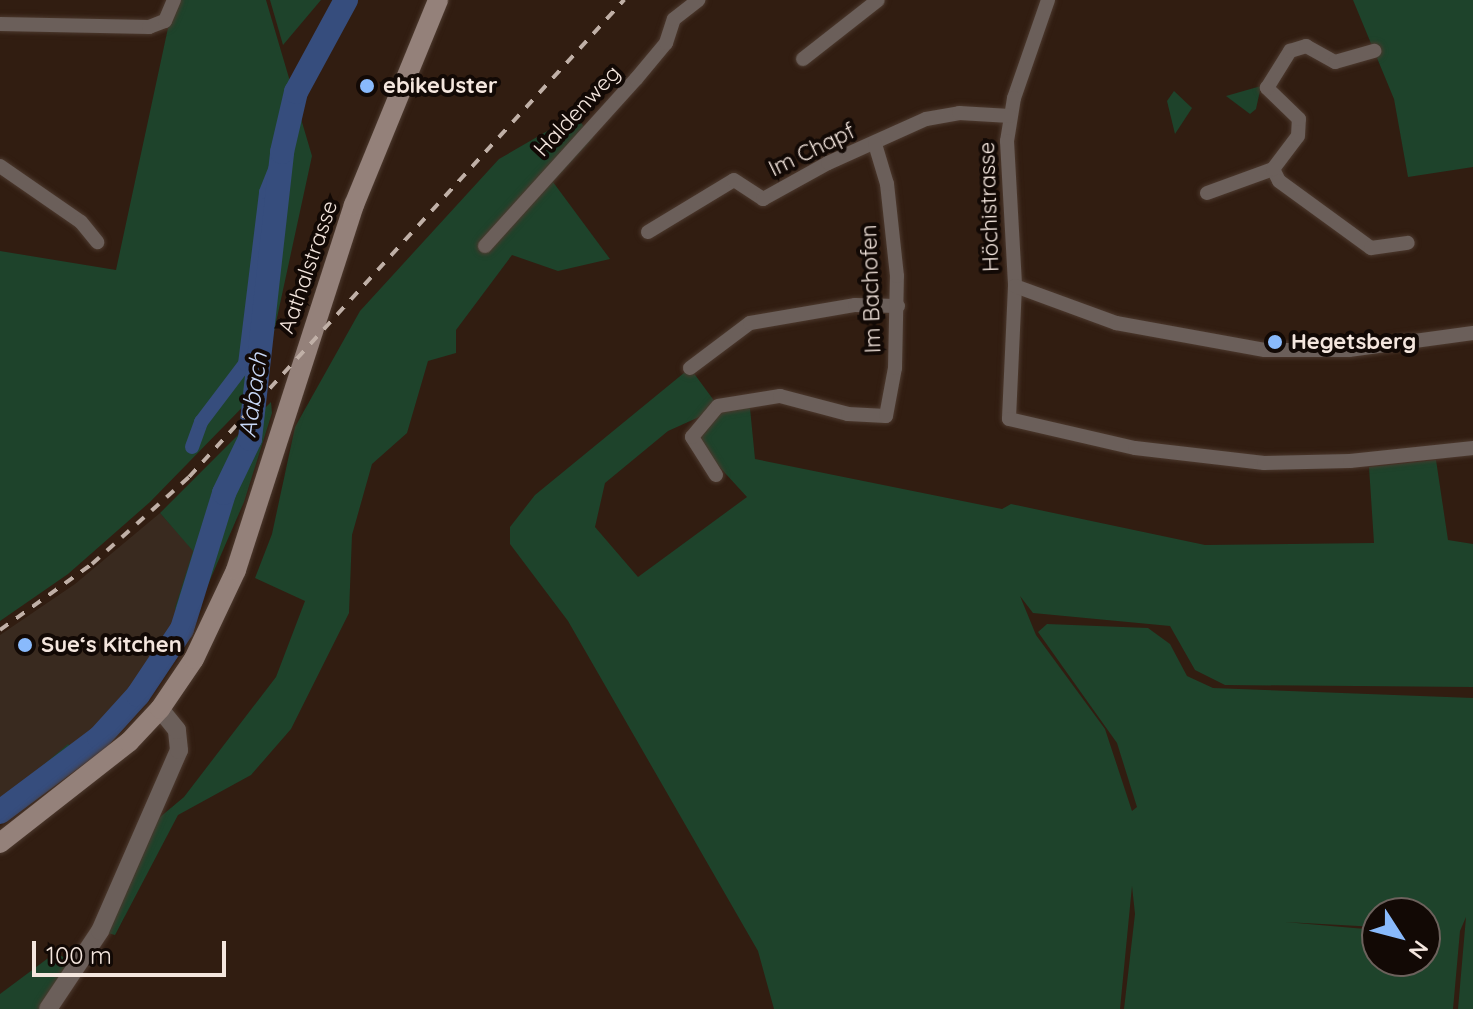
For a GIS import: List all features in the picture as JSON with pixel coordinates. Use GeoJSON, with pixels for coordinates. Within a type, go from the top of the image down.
{"type":"FeatureCollection","features":[{"type":"Feature","properties":{"kind":"main road","name":"Aathalstrasse"},"geometry":{"type":"LineString","coordinates":[[0,843],[95,770],[160,709],[194,659],[236,570],[354,205],[438,0]]}},
{"type":"Feature","properties":{"kind":"street"},"geometry":{"type":"LineString","coordinates":[[0,24],[149,27],[165,21],[174,0]]}},
{"type":"Feature","properties":{"kind":"street"},"geometry":{"type":"LineString","coordinates":[[691,1],[698,0]]}},
{"type":"Feature","properties":{"kind":"street"},"geometry":{"type":"LineString","coordinates":[[803,59],[878,0]]}},
{"type":"Feature","properties":{"kind":"street","name":"Höchistrasse"},"geometry":{"type":"LineString","coordinates":[[1048,0],[1010,116],[1006,165],[1015,286],[1009,419],[1135,448],[1235,461],[1305,464],[1473,448]]}},
{"type":"Feature","properties":{"kind":"street","name":"Haldenweg"},"geometry":{"type":"LineString","coordinates":[[485,246],[644,70],[666,43],[674,19],[691,1]]}},
{"type":"Feature","properties":{"kind":"street"},"geometry":{"type":"LineString","coordinates":[[1207,193],[1273,169],[1301,128],[1299,119],[1267,88],[1290,51],[1306,46],[1335,62],[1374,51]]}},
{"type":"Feature","properties":{"kind":"street","name":"Im Chapf"},"geometry":{"type":"LineString","coordinates":[[648,232],[734,180],[763,199],[828,163],[942,115],[1010,116]]}},
{"type":"Feature","properties":{"kind":"street","name":"Im Bachofen"},"geometry":{"type":"LineString","coordinates":[[716,475],[692,437],[718,406],[780,396],[848,414],[886,416],[895,368],[898,306],[889,196],[875,144]]}},
{"type":"Feature","properties":{"kind":"street"},"geometry":{"type":"LineString","coordinates":[[0,166],[81,222],[97,242]]}},
{"type":"Feature","properties":{"kind":"street"},"geometry":{"type":"LineString","coordinates":[[1273,169],[1279,181],[1371,248],[1408,243]]}},
{"type":"Feature","properties":{"kind":"street"},"geometry":{"type":"LineString","coordinates":[[1015,286],[1116,323],[1265,350],[1349,350],[1473,333]]}},
{"type":"Feature","properties":{"kind":"street"},"geometry":{"type":"LineString","coordinates":[[690,368],[750,323],[837,307],[898,306]]}},
{"type":"Feature","properties":{"kind":"street"},"geometry":{"type":"LineString","coordinates":[[48,1009],[100,931],[179,750],[177,730],[160,709]]}},
{"type":"Feature","properties":{"kind":"shaded area"},"geometry":{"type":"Polygon","coordinates":[[[160,513],[194,551],[175,608],[182,629],[131,700],[73,751],[68,745],[0,802],[0,635],[75,584],[160,513]]]}},
{"type":"Feature","properties":{"kind":"green space"},"geometry":{"type":"Polygon","coordinates":[[[174,0],[266,0],[312,156],[262,387],[150,502],[68,574],[0,621],[0,251],[116,270],[174,0]]]}},
{"type":"Feature","properties":{"kind":"green space"},"geometry":{"type":"Polygon","coordinates":[[[270,0],[321,0],[283,45],[270,0]]]}},
{"type":"Feature","properties":{"kind":"green space"},"geometry":{"type":"Polygon","coordinates":[[[1353,0],[1473,0],[1473,167],[1408,177],[1394,99],[1353,0]]]}},
{"type":"Feature","properties":{"kind":"green space"},"geometry":{"type":"Polygon","coordinates":[[[1261,86],[1256,109],[1250,114],[1226,96],[1261,86]]]}},
{"type":"Feature","properties":{"kind":"green space"},"geometry":{"type":"Polygon","coordinates":[[[1174,91],[1192,108],[1175,134],[1167,101],[1174,91]]]}},
{"type":"Feature","properties":{"kind":"green space"},"geometry":{"type":"Polygon","coordinates":[[[575,115],[593,138],[553,182],[610,259],[558,271],[512,255],[456,330],[456,353],[428,361],[407,433],[372,464],[352,535],[349,613],[291,729],[251,775],[178,815],[115,935],[100,931],[141,833],[184,797],[276,677],[305,601],[255,578],[272,534],[295,427],[360,311],[499,159],[575,115]]]}},
{"type":"Feature","properties":{"kind":"green space"},"geometry":{"type":"Polygon","coordinates":[[[690,368],[718,406],[749,398],[755,459],[1002,509],[1011,504],[1205,545],[1374,543],[1369,467],[1436,460],[1448,540],[1473,544],[1473,687],[1225,685],[1195,670],[1170,626],[1033,613],[1020,596],[1036,635],[1105,729],[1132,811],[1137,807],[1117,743],[1038,632],[1047,624],[1148,628],[1170,644],[1187,676],[1213,688],[1473,698],[1473,1009],[1458,1009],[1466,917],[1460,931],[1453,1009],[1124,1009],[1135,914],[1132,886],[1120,1009],[774,1009],[758,951],[568,621],[510,544],[510,527],[535,495],[690,368]],[[708,413],[668,431],[605,483],[595,527],[638,577],[747,497],[692,437],[708,413]]]}},
{"type":"Feature","properties":{"kind":"green space"},"geometry":{"type":"Polygon","coordinates":[[[271,402],[272,413],[244,502],[179,651],[148,698],[115,732],[78,766],[0,821],[0,802],[68,744],[74,750],[131,700],[182,629],[175,608],[193,551],[160,513],[271,402]]]}},
{"type":"Feature","properties":{"kind":"green space"},"geometry":{"type":"Polygon","coordinates":[[[55,953],[80,965],[48,1009],[0,1009],[0,994],[55,953]]]}},
{"type":"Feature","properties":{"kind":"waterway","name":"Aabach"},"geometry":{"type":"LineString","coordinates":[[0,812],[99,738],[138,695],[182,629],[224,493],[250,439],[282,152],[296,92],[346,0]]}},
{"type":"Feature","properties":{"kind":"waterway"},"geometry":{"type":"LineString","coordinates":[[192,447],[201,422],[245,364],[266,192],[282,152]]}},
{"type":"Feature","properties":{"kind":"railway"},"geometry":{"type":"LineString","coordinates":[[0,630],[92,564],[189,477],[624,0]]}},
{"type":"Feature","properties":{"kind":"place","name":"ebikeUster"},"geometry":{"type":"Point","coordinates":[367,86]}},
{"type":"Feature","properties":{"kind":"place","name":"Hegetsberg"},"geometry":{"type":"Point","coordinates":[1275,342]}},
{"type":"Feature","properties":{"kind":"place","name":"Sue‘s Kitchen"},"geometry":{"type":"Point","coordinates":[25,645]}}]}
